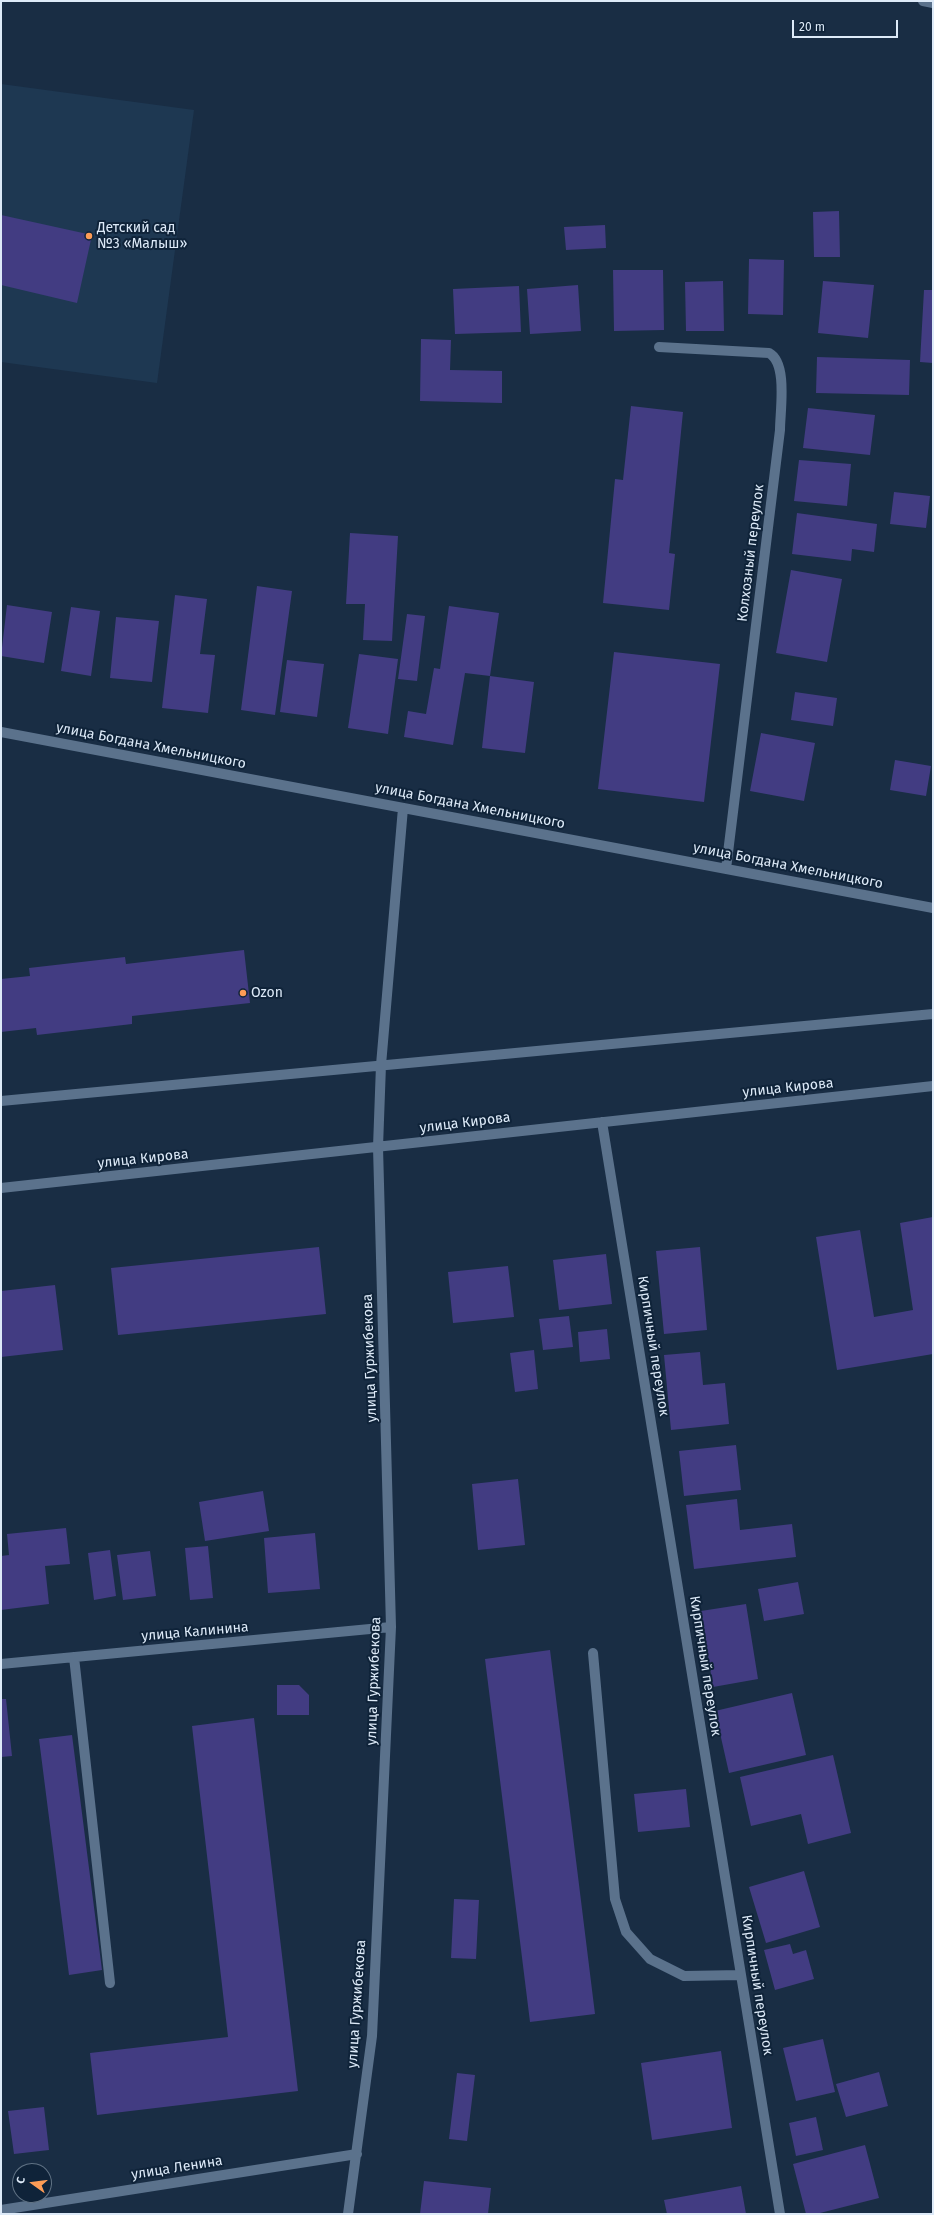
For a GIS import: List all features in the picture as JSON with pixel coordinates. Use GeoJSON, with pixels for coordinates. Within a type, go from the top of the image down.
{"type":"FeatureCollection","features":[{"type":"Feature","properties":{"kind":"street"},"geometry":{"type":"LineString","coordinates":[[924,1],[933,3]]}},
{"type":"Feature","properties":{"kind":"street","name":"Колхозный переулок"},"geometry":{"type":"LineString","coordinates":[[659,347],[769,353],[778,362],[781,374],[780,430],[726,869]]}},
{"type":"Feature","properties":{"kind":"street","name":"улица Богдана Хмельницкого"},"geometry":{"type":"LineString","coordinates":[[1,732],[933,908]]}},
{"type":"Feature","properties":{"kind":"street","name":"улица Гуржибекова"},"geometry":{"type":"LineString","coordinates":[[348,2214],[372,2036],[391,1627],[378,1148],[381,1065],[403,808]]}},
{"type":"Feature","properties":{"kind":"street"},"geometry":{"type":"LineString","coordinates":[[1,1100],[933,1014]]}},
{"type":"Feature","properties":{"kind":"street","name":"улица Кирова"},"geometry":{"type":"LineString","coordinates":[[1,1188],[378,1148],[933,1086]]}},
{"type":"Feature","properties":{"kind":"street","name":"Кирпичный переулок"},"geometry":{"type":"LineString","coordinates":[[602,1122],[780,2214]]}},
{"type":"Feature","properties":{"kind":"street","name":"улица Калинина"},"geometry":{"type":"LineString","coordinates":[[1,1664],[391,1627]]}},
{"type":"Feature","properties":{"kind":"street"},"geometry":{"type":"LineString","coordinates":[[593,1653],[615,1899],[626,1932],[650,1960],[684,1976],[741,1975]]}},
{"type":"Feature","properties":{"kind":"street"},"geometry":{"type":"LineString","coordinates":[[74,1657],[110,1983]]}},
{"type":"Feature","properties":{"kind":"street","name":"улица Ленина"},"geometry":{"type":"LineString","coordinates":[[1,2210],[357,2154]]}},
{"type":"Feature","properties":{"kind":"shaded area","name":"Детский сад №3 «Малыш»"},"geometry":{"type":"Polygon","coordinates":[[[1,84],[194,110],[157,383],[1,362],[1,84]]]}},
{"type":"Feature","properties":{"kind":"building"},"geometry":{"type":"Polygon","coordinates":[[[839,211],[840,257],[814,257],[813,212],[839,211]]]}},
{"type":"Feature","properties":{"kind":"building"},"geometry":{"type":"Polygon","coordinates":[[[1,215],[92,235],[77,303],[1,285],[1,215]]]}},
{"type":"Feature","properties":{"kind":"building"},"geometry":{"type":"Polygon","coordinates":[[[605,225],[606,248],[566,250],[564,227],[605,225]]]}},
{"type":"Feature","properties":{"kind":"building"},"geometry":{"type":"Polygon","coordinates":[[[749,259],[784,260],[783,315],[748,314],[749,259]]]}},
{"type":"Feature","properties":{"kind":"building"},"geometry":{"type":"Polygon","coordinates":[[[613,270],[663,270],[664,330],[614,331],[613,270]]]}},
{"type":"Feature","properties":{"kind":"building"},"geometry":{"type":"Polygon","coordinates":[[[723,281],[724,331],[686,331],[685,282],[723,281]]]}},
{"type":"Feature","properties":{"kind":"building"},"geometry":{"type":"Polygon","coordinates":[[[823,281],[874,285],[868,338],[818,333],[823,281]]]}},
{"type":"Feature","properties":{"kind":"building"},"geometry":{"type":"Polygon","coordinates":[[[578,285],[581,331],[530,334],[527,289],[578,285]]]}},
{"type":"Feature","properties":{"kind":"building"},"geometry":{"type":"Polygon","coordinates":[[[519,286],[521,332],[455,334],[453,289],[519,286]]]}},
{"type":"Feature","properties":{"kind":"building"},"geometry":{"type":"Polygon","coordinates":[[[924,290],[933,290],[933,363],[920,362],[924,290]]]}},
{"type":"Feature","properties":{"kind":"building"},"geometry":{"type":"Polygon","coordinates":[[[421,339],[451,340],[450,370],[502,371],[502,403],[420,401],[421,339]]]}},
{"type":"Feature","properties":{"kind":"building"},"geometry":{"type":"Polygon","coordinates":[[[817,357],[910,360],[909,395],[816,393],[817,357]]]}},
{"type":"Feature","properties":{"kind":"building"},"geometry":{"type":"Polygon","coordinates":[[[631,406],[683,412],[669,553],[675,554],[669,610],[603,603],[615,479],[623,480],[631,406]]]}},
{"type":"Feature","properties":{"kind":"building"},"geometry":{"type":"Polygon","coordinates":[[[808,408],[875,415],[870,455],[803,448],[808,408]]]}},
{"type":"Feature","properties":{"kind":"building"},"geometry":{"type":"Polygon","coordinates":[[[799,460],[851,464],[847,506],[794,501],[799,460]]]}},
{"type":"Feature","properties":{"kind":"building"},"geometry":{"type":"Polygon","coordinates":[[[894,492],[930,496],[926,528],[890,524],[894,492]]]}},
{"type":"Feature","properties":{"kind":"building"},"geometry":{"type":"Polygon","coordinates":[[[797,513],[877,524],[874,552],[852,549],[851,561],[792,554],[797,513]]]}},
{"type":"Feature","properties":{"kind":"building"},"geometry":{"type":"Polygon","coordinates":[[[350,533],[398,536],[392,641],[363,640],[365,604],[346,604],[350,533]]]}},
{"type":"Feature","properties":{"kind":"building"},"geometry":{"type":"Polygon","coordinates":[[[791,570],[842,579],[827,662],[776,653],[791,570]]]}},
{"type":"Feature","properties":{"kind":"building"},"geometry":{"type":"Polygon","coordinates":[[[257,586],[292,591],[275,715],[241,710],[257,586]]]}},
{"type":"Feature","properties":{"kind":"building"},"geometry":{"type":"Polygon","coordinates":[[[175,595],[207,599],[200,654],[215,655],[208,713],[162,708],[175,595]]]}},
{"type":"Feature","properties":{"kind":"building"},"geometry":{"type":"Polygon","coordinates":[[[7,605],[52,612],[44,663],[1,656],[7,605]]]}},
{"type":"Feature","properties":{"kind":"building"},"geometry":{"type":"Polygon","coordinates":[[[449,606],[499,613],[490,676],[465,673],[453,745],[404,737],[408,711],[426,714],[434,668],[440,669],[449,606]]]}},
{"type":"Feature","properties":{"kind":"building"},"geometry":{"type":"Polygon","coordinates":[[[71,607],[100,611],[91,676],[61,671],[71,607]]]}},
{"type":"Feature","properties":{"kind":"building"},"geometry":{"type":"Polygon","coordinates":[[[407,614],[425,616],[417,681],[398,679],[407,614]]]}},
{"type":"Feature","properties":{"kind":"building"},"geometry":{"type":"Polygon","coordinates":[[[116,617],[159,621],[152,682],[110,678],[116,617]]]}},
{"type":"Feature","properties":{"kind":"building"},"geometry":{"type":"Polygon","coordinates":[[[614,652],[720,664],[704,802],[598,789],[614,652]]]}},
{"type":"Feature","properties":{"kind":"building"},"geometry":{"type":"Polygon","coordinates":[[[359,654],[398,659],[388,734],[348,728],[359,654]]]}},
{"type":"Feature","properties":{"kind":"building"},"geometry":{"type":"Polygon","coordinates":[[[287,660],[324,664],[317,717],[280,712],[287,660]]]}},
{"type":"Feature","properties":{"kind":"building"},"geometry":{"type":"Polygon","coordinates":[[[490,676],[534,682],[525,753],[482,748],[490,676]]]}},
{"type":"Feature","properties":{"kind":"building"},"geometry":{"type":"Polygon","coordinates":[[[795,692],[837,698],[833,726],[791,720],[795,692]]]}},
{"type":"Feature","properties":{"kind":"building"},"geometry":{"type":"Polygon","coordinates":[[[761,733],[815,743],[804,801],[750,791],[761,733]]]}},
{"type":"Feature","properties":{"kind":"building"},"geometry":{"type":"Polygon","coordinates":[[[895,760],[931,766],[926,796],[890,790],[895,760]]]}},
{"type":"Feature","properties":{"kind":"building"},"geometry":{"type":"Polygon","coordinates":[[[244,950],[250,1003],[132,1016],[132,1024],[37,1035],[36,1028],[1,1032],[1,979],[30,976],[29,968],[125,957],[126,964],[244,950]]]}},
{"type":"Feature","properties":{"kind":"building"},"geometry":{"type":"Polygon","coordinates":[[[933,1217],[933,1354],[837,1370],[816,1237],[860,1230],[874,1317],[913,1310],[900,1223],[933,1217]]]}},
{"type":"Feature","properties":{"kind":"building"},"geometry":{"type":"Polygon","coordinates":[[[319,1247],[326,1314],[118,1335],[111,1268],[319,1247]]]}},
{"type":"Feature","properties":{"kind":"building"},"geometry":{"type":"Polygon","coordinates":[[[700,1247],[707,1330],[664,1334],[656,1251],[700,1247]]]}},
{"type":"Feature","properties":{"kind":"building"},"geometry":{"type":"Polygon","coordinates":[[[606,1254],[612,1304],[559,1310],[553,1260],[606,1254]]]}},
{"type":"Feature","properties":{"kind":"building"},"geometry":{"type":"Polygon","coordinates":[[[508,1266],[514,1317],[453,1323],[448,1272],[508,1266]]]}},
{"type":"Feature","properties":{"kind":"building"},"geometry":{"type":"Polygon","coordinates":[[[55,1285],[63,1350],[1,1357],[1,1291],[55,1285]]]}},
{"type":"Feature","properties":{"kind":"building"},"geometry":{"type":"Polygon","coordinates":[[[569,1316],[573,1347],[543,1350],[539,1319],[569,1316]]]}},
{"type":"Feature","properties":{"kind":"building"},"geometry":{"type":"Polygon","coordinates":[[[607,1329],[610,1359],[580,1362],[578,1332],[607,1329]]]}},
{"type":"Feature","properties":{"kind":"building"},"geometry":{"type":"Polygon","coordinates":[[[534,1350],[538,1389],[515,1392],[510,1353],[534,1350]]]}},
{"type":"Feature","properties":{"kind":"building"},"geometry":{"type":"Polygon","coordinates":[[[700,1352],[703,1385],[725,1383],[729,1424],[671,1430],[664,1355],[700,1352]]]}},
{"type":"Feature","properties":{"kind":"building"},"geometry":{"type":"Polygon","coordinates":[[[736,1445],[741,1490],[684,1496],[679,1451],[736,1445]]]}},
{"type":"Feature","properties":{"kind":"building"},"geometry":{"type":"Polygon","coordinates":[[[518,1479],[525,1545],[478,1550],[472,1484],[518,1479]]]}},
{"type":"Feature","properties":{"kind":"building"},"geometry":{"type":"Polygon","coordinates":[[[263,1491],[269,1531],[205,1541],[199,1502],[263,1491]]]}},
{"type":"Feature","properties":{"kind":"building"},"geometry":{"type":"Polygon","coordinates":[[[737,1499],[740,1530],[792,1524],[796,1557],[694,1569],[686,1505],[737,1499]]]}},
{"type":"Feature","properties":{"kind":"building"},"geometry":{"type":"Polygon","coordinates":[[[66,1528],[70,1564],[45,1566],[49,1604],[1,1610],[1,1556],[9,1555],[7,1534],[66,1528]]]}},
{"type":"Feature","properties":{"kind":"building"},"geometry":{"type":"Polygon","coordinates":[[[315,1533],[320,1589],[268,1593],[264,1538],[315,1533]]]}},
{"type":"Feature","properties":{"kind":"building"},"geometry":{"type":"Polygon","coordinates":[[[208,1546],[213,1598],[190,1600],[185,1548],[208,1546]]]}},
{"type":"Feature","properties":{"kind":"building"},"geometry":{"type":"Polygon","coordinates":[[[110,1550],[116,1596],[94,1600],[88,1553],[110,1550]]]}},
{"type":"Feature","properties":{"kind":"building"},"geometry":{"type":"Polygon","coordinates":[[[150,1551],[156,1596],[123,1600],[117,1555],[150,1551]]]}},
{"type":"Feature","properties":{"kind":"building"},"geometry":{"type":"Polygon","coordinates":[[[798,1582],[804,1614],[764,1621],[758,1589],[798,1582]]]}},
{"type":"Feature","properties":{"kind":"building"},"geometry":{"type":"Polygon","coordinates":[[[746,1604],[758,1679],[713,1687],[701,1611],[746,1604]]]}},
{"type":"Feature","properties":{"kind":"building"},"geometry":{"type":"Polygon","coordinates":[[[550,1650],[595,2014],[530,2022],[485,1659],[550,1650]]]}},
{"type":"Feature","properties":{"kind":"building"},"geometry":{"type":"Polygon","coordinates":[[[277,1685],[299,1685],[309,1695],[309,1715],[277,1715],[277,1685]]]}},
{"type":"Feature","properties":{"kind":"building"},"geometry":{"type":"Polygon","coordinates":[[[792,1693],[806,1755],[729,1773],[715,1711],[792,1693]]]}},
{"type":"Feature","properties":{"kind":"building"},"geometry":{"type":"Polygon","coordinates":[[[1,1699],[6,1699],[12,1756],[1,1757],[1,1699]]]}},
{"type":"Feature","properties":{"kind":"building"},"geometry":{"type":"Polygon","coordinates":[[[254,1718],[298,2091],[97,2115],[90,2053],[228,2037],[192,1726],[254,1718]]]}},
{"type":"Feature","properties":{"kind":"building"},"geometry":{"type":"Polygon","coordinates":[[[72,1735],[102,1970],[69,1975],[39,1739],[72,1735]]]}},
{"type":"Feature","properties":{"kind":"building"},"geometry":{"type":"Polygon","coordinates":[[[833,1755],[851,1833],[808,1844],[801,1814],[751,1826],[740,1777],[833,1755]]]}},
{"type":"Feature","properties":{"kind":"building"},"geometry":{"type":"Polygon","coordinates":[[[686,1789],[690,1827],[638,1832],[634,1794],[686,1789]]]}},
{"type":"Feature","properties":{"kind":"building"},"geometry":{"type":"Polygon","coordinates":[[[804,1871],[820,1927],[766,1943],[749,1887],[804,1871]]]}},
{"type":"Feature","properties":{"kind":"building"},"geometry":{"type":"Polygon","coordinates":[[[454,1899],[479,1900],[476,1959],[451,1958],[454,1899]]]}},
{"type":"Feature","properties":{"kind":"building"},"geometry":{"type":"Polygon","coordinates":[[[790,1944],[793,1954],[806,1950],[814,1979],[775,1990],[764,1950],[790,1944]]]}},
{"type":"Feature","properties":{"kind":"building"},"geometry":{"type":"Polygon","coordinates":[[[823,2039],[835,2092],[796,2101],[783,2048],[823,2039]]]}},
{"type":"Feature","properties":{"kind":"building"},"geometry":{"type":"Polygon","coordinates":[[[721,2051],[732,2128],[652,2140],[641,2063],[721,2051]]]}},
{"type":"Feature","properties":{"kind":"building"},"geometry":{"type":"Polygon","coordinates":[[[879,2072],[888,2106],[846,2117],[836,2084],[879,2072]]]}},
{"type":"Feature","properties":{"kind":"building"},"geometry":{"type":"Polygon","coordinates":[[[457,2073],[475,2075],[467,2141],[449,2139],[457,2073]]]}},
{"type":"Feature","properties":{"kind":"building"},"geometry":{"type":"Polygon","coordinates":[[[44,2107],[49,2150],[14,2154],[8,2111],[44,2107]]]}},
{"type":"Feature","properties":{"kind":"building"},"geometry":{"type":"Polygon","coordinates":[[[816,2117],[823,2150],[796,2156],[789,2123],[816,2117]]]}},
{"type":"Feature","properties":{"kind":"building"},"geometry":{"type":"Polygon","coordinates":[[[865,2145],[879,2198],[816,2214],[806,2214],[793,2164],[865,2145]]]}},
{"type":"Feature","properties":{"kind":"building"},"geometry":{"type":"Polygon","coordinates":[[[424,2181],[491,2188],[488,2214],[420,2214],[424,2181]]]}},
{"type":"Feature","properties":{"kind":"building"},"geometry":{"type":"Polygon","coordinates":[[[741,2186],[746,2214],[667,2214],[664,2200],[741,2186]]]}},
{"type":"Feature","properties":{"kind":"place","name":"Детский сад №3 «Малыш»"},"geometry":{"type":"Point","coordinates":[89,236]}},
{"type":"Feature","properties":{"kind":"place","name":"Ozon"},"geometry":{"type":"Point","coordinates":[243,993]}}]}
